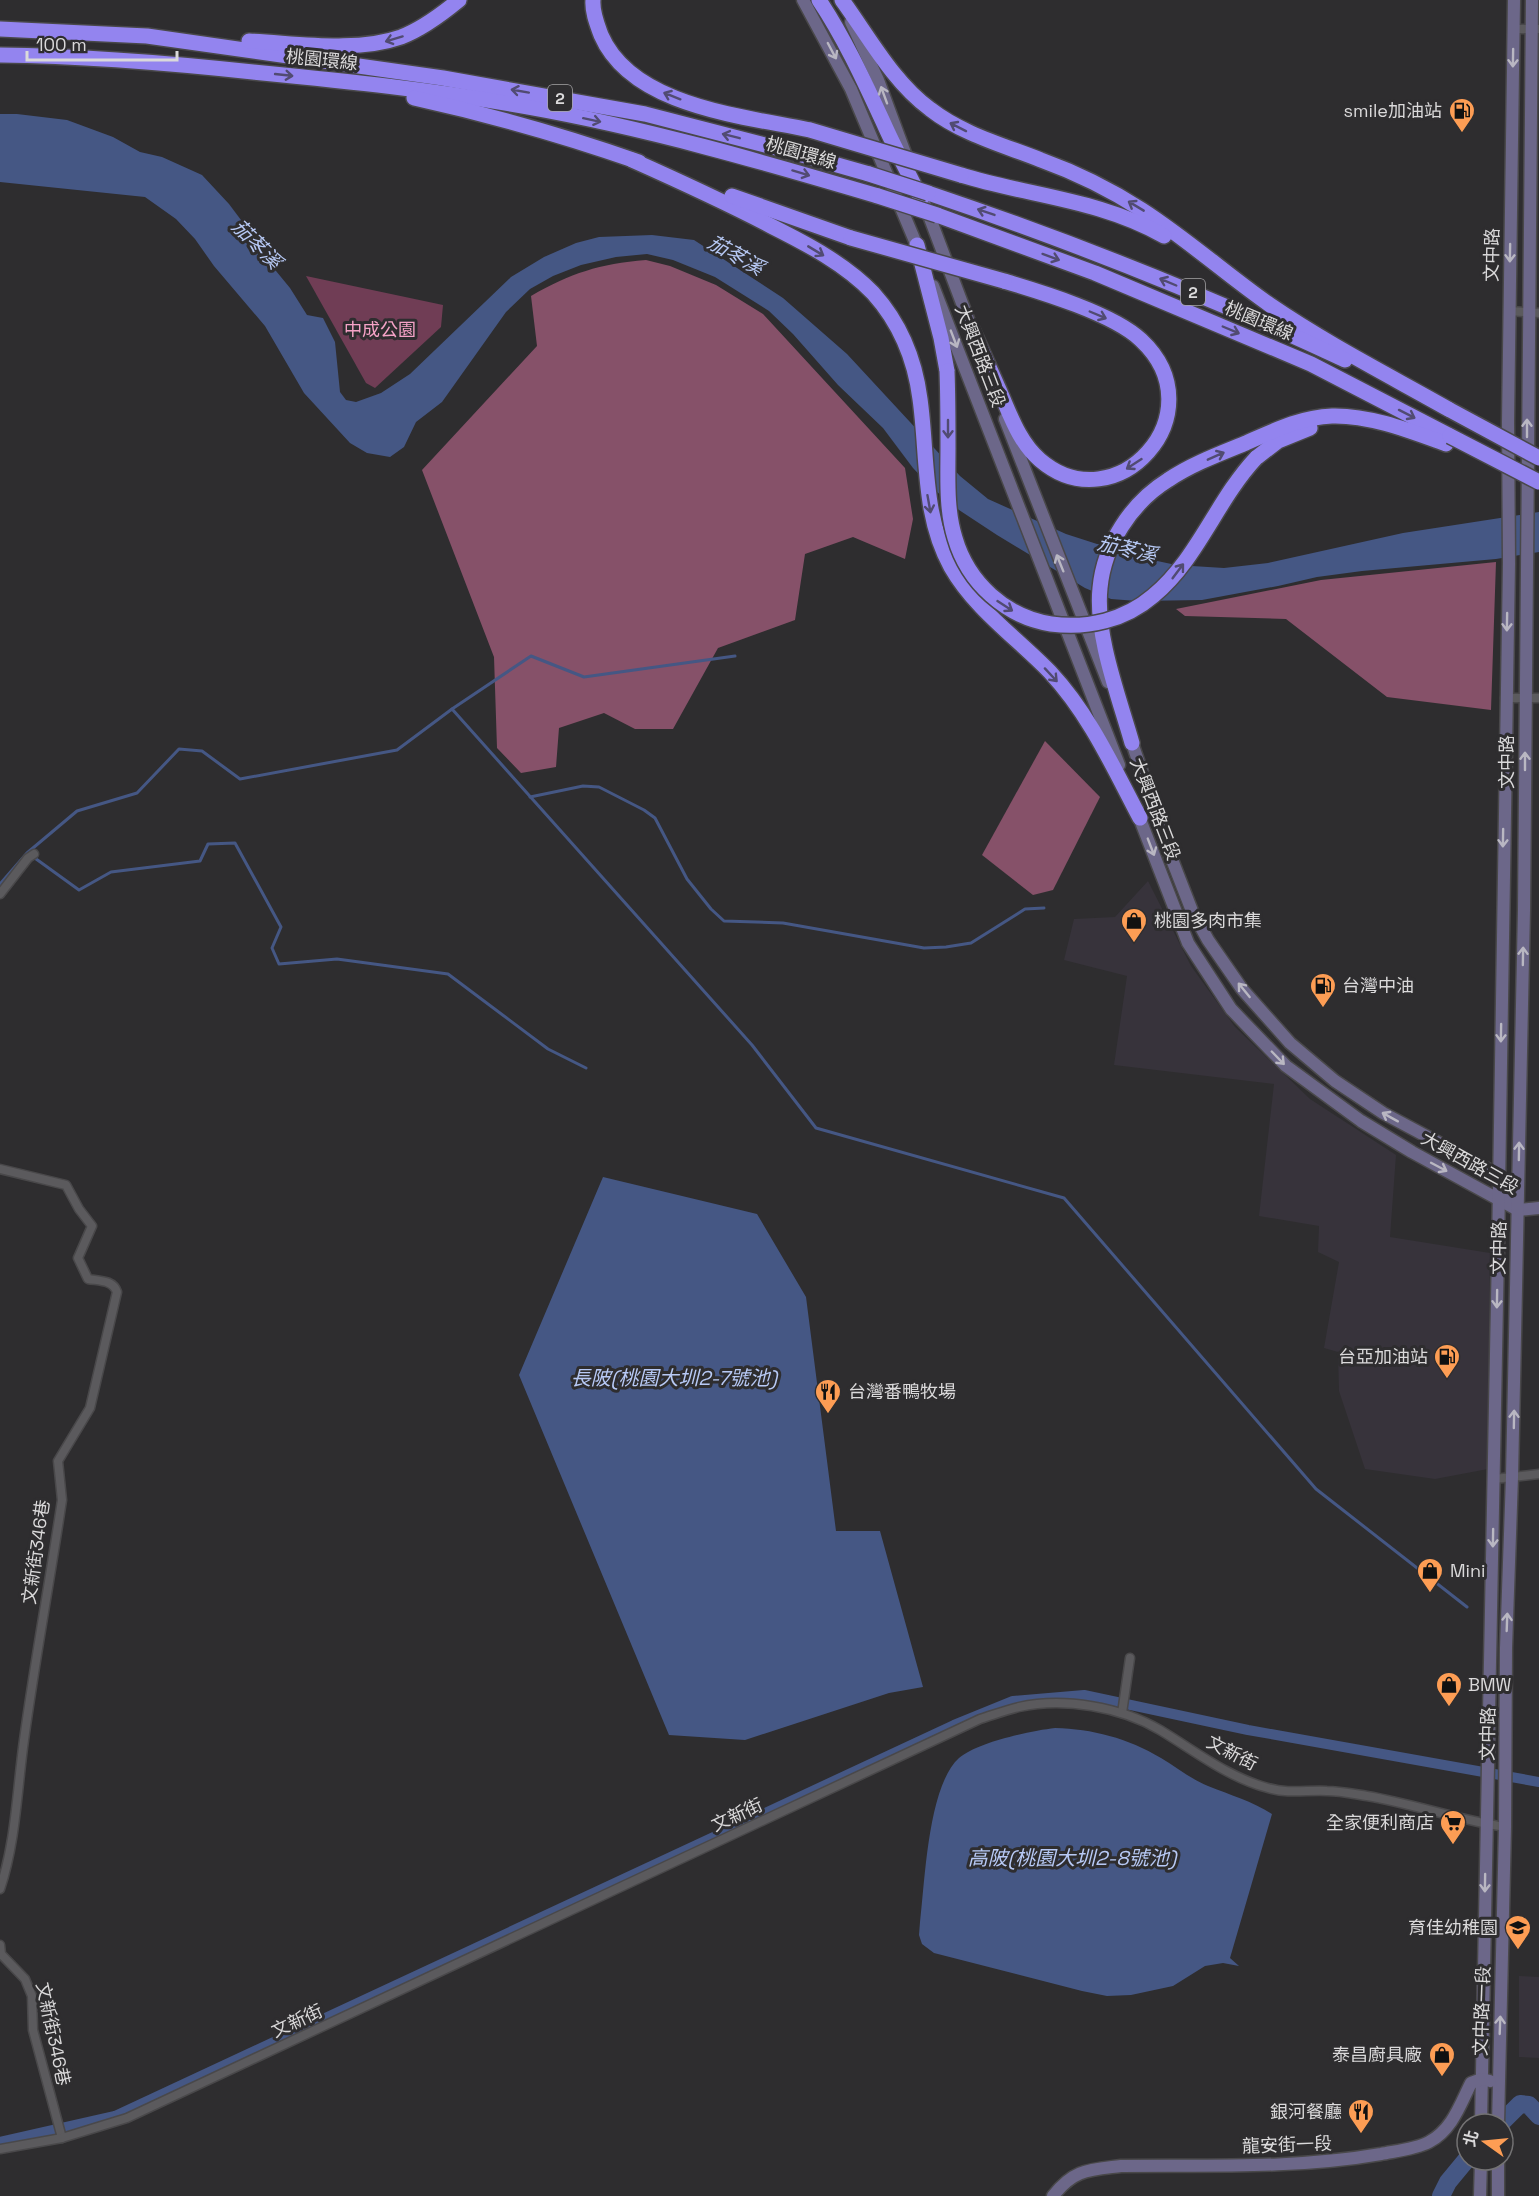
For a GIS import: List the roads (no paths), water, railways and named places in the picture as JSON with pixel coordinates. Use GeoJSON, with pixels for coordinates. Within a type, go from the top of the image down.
{"type":"FeatureCollection","features":[{"type":"Feature","properties":{"kind":"highway"},"geometry":{"type":"LineString","coordinates":[[593,0],[597,25],[613,55],[639,80],[655,89],[705,108],[810,130],[994,184],[1110,210],[1152,229],[1234,278]]}},
{"type":"Feature","properties":{"kind":"highway"},"geometry":{"type":"LineString","coordinates":[[819,0],[926,198]]}},
{"type":"Feature","properties":{"kind":"highway"},"geometry":{"type":"LineString","coordinates":[[841,0],[900,81],[929,109],[966,131],[1083,177],[1115,194],[1181,236],[1234,278],[1300,324],[1450,410]]}},
{"type":"Feature","properties":{"kind":"highway"},"geometry":{"type":"LineString","coordinates":[[0,29],[147,36],[245,45],[379,43],[402,37],[424,26],[453,4]]}},
{"type":"Feature","properties":{"kind":"highway","name":"桃園環線"},"geometry":{"type":"LineString","coordinates":[[245,45],[454,79],[645,114],[788,150],[869,174],[926,198],[1032,228],[1128,265],[1317,347],[1450,410],[1539,458]]}},
{"type":"Feature","properties":{"kind":"highway","name":"桃園環線"},"geometry":{"type":"LineString","coordinates":[[0,55],[144,61],[441,93],[528,107],[609,124],[776,166],[936,215],[1095,273],[1311,364],[1448,440]]}},
{"type":"Feature","properties":{"kind":"highway"},"geometry":{"type":"LineString","coordinates":[[326,79],[487,114],[582,142],[851,238],[1004,280],[1109,320],[1140,338],[1149,347],[1164,373],[1169,398],[1165,427],[1158,440],[1148,454],[1132,466],[1105,477],[1078,478],[1054,470],[1034,454],[1019,433],[970,327]]}},
{"type":"Feature","properties":{"kind":"highway"},"geometry":{"type":"LineString","coordinates":[[632,160],[714,196],[783,232],[837,264],[873,293],[896,326],[915,370],[919,389],[929,506],[935,531],[952,569],[974,599],[1049,672],[1084,714],[1140,818]]}},
{"type":"Feature","properties":{"kind":"highway"},"geometry":{"type":"LineString","coordinates":[[917,245],[939,329],[947,371],[948,493],[955,539],[971,572],[994,599],[1024,617],[1042,622],[1074,625],[1096,623],[1114,619],[1142,605],[1173,579],[1234,484],[1256,458],[1278,441],[1306,429],[1341,422],[1374,422]]}},
{"type":"Feature","properties":{"kind":"highway"},"geometry":{"type":"LineString","coordinates":[[1132,743],[1105,644],[1100,589],[1108,553],[1121,528],[1138,506],[1166,481],[1287,425],[1332,416],[1374,422],[1448,440],[1539,482]]}},
{"type":"Feature","properties":{"kind":"street","name":"大興西路三段"},"geometry":{"type":"LineString","coordinates":[[803,0],[852,89],[917,245],[1188,943],[1231,1009],[1286,1066],[1361,1121],[1412,1152],[1518,1210]]}},
{"type":"Feature","properties":{"kind":"street","name":"大興西路三段"},"geometry":{"type":"LineString","coordinates":[[841,0],[878,80],[926,198],[970,327],[1035,499],[1132,743],[1171,857],[1192,910],[1208,940],[1242,989],[1290,1043],[1335,1081],[1383,1113],[1499,1175],[1518,1210]]}},
{"type":"Feature","properties":{"kind":"street","name":"文中路"},"geometry":{"type":"LineString","coordinates":[[1486,1824],[1489,1762],[1509,563],[1509,311],[1514,0]]}},
{"type":"Feature","properties":{"kind":"street","name":"文中路"},"geometry":{"type":"LineString","coordinates":[[1505,1827],[1506,1648],[1524,922],[1527,507],[1534,312],[1535,29],[1532,0]]}},
{"type":"Feature","properties":{"kind":"street"},"geometry":{"type":"LineString","coordinates":[[1513,29],[1535,29]]}},
{"type":"Feature","properties":{"kind":"street"},"geometry":{"type":"LineString","coordinates":[[1509,311],[1534,312]]}},
{"type":"Feature","properties":{"kind":"street"},"geometry":{"type":"LineString","coordinates":[[1509,536],[1527,535]]}},
{"type":"Feature","properties":{"kind":"street"},"geometry":{"type":"LineString","coordinates":[[1505,699],[1539,698]]}},
{"type":"Feature","properties":{"kind":"street"},"geometry":{"type":"LineString","coordinates":[[0,894],[31,856]]}},
{"type":"Feature","properties":{"kind":"street","name":"文新街346巷"},"geometry":{"type":"LineString","coordinates":[[0,1169],[66,1185],[79,1209],[92,1226],[78,1258],[88,1279],[110,1282],[117,1292],[90,1408],[58,1461],[62,1500],[24,1741],[8,1866],[0,1889]]}},
{"type":"Feature","properties":{"kind":"street"},"geometry":{"type":"LineString","coordinates":[[1518,1210],[1539,1208]]}},
{"type":"Feature","properties":{"kind":"street"},"geometry":{"type":"LineString","coordinates":[[1494,1479],[1539,1474]]}},
{"type":"Feature","properties":{"kind":"street"},"geometry":{"type":"LineString","coordinates":[[1491,1648],[1506,1648]]}},
{"type":"Feature","properties":{"kind":"street"},"geometry":{"type":"LineString","coordinates":[[1122,1713],[1130,1658]]}},
{"type":"Feature","properties":{"kind":"street","name":"文新街"},"geometry":{"type":"LineString","coordinates":[[0,2149],[127,2118],[980,1719],[1020,1707],[1063,1704],[1122,1713],[1160,1730],[1187,1749],[1267,1788],[1294,1793],[1327,1791],[1365,1795],[1505,1827]]}},
{"type":"Feature","properties":{"kind":"street","name":"文中路一段"},"geometry":{"type":"LineString","coordinates":[[1482,2112],[1486,1824]]}},
{"type":"Feature","properties":{"kind":"street","name":"文中路一段"},"geometry":{"type":"LineString","coordinates":[[1498,2112],[1505,1827]]}},
{"type":"Feature","properties":{"kind":"street","name":"文新街346巷"},"geometry":{"type":"LineString","coordinates":[[0,1945],[1,1954],[25,1979],[32,1996],[33,2030],[61,2135]]}},
{"type":"Feature","properties":{"kind":"street"},"geometry":{"type":"LineString","coordinates":[[1482,2079],[1498,2086]]}},
{"type":"Feature","properties":{"kind":"street","name":"龍安街一段"},"geometry":{"type":"LineString","coordinates":[[1053,2196],[1072,2175],[1097,2169],[1121,2166],[1310,2164],[1343,2160],[1428,2143],[1452,2122],[1471,2083],[1482,2079]]}},
{"type":"Feature","properties":{"kind":"street"},"geometry":{"type":"LineString","coordinates":[[1480,2172],[1480,2196]]}},
{"type":"Feature","properties":{"kind":"street"},"geometry":{"type":"LineString","coordinates":[[1498,2172],[1498,2196]]}},
{"type":"Feature","properties":{"kind":"water","name":"茄苳溪"},"geometry":{"type":"Polygon","coordinates":[[[0,114],[67,120],[113,137],[140,152],[162,157],[202,175],[229,204],[250,232],[267,260],[290,288],[307,315],[323,318],[335,342],[340,392],[346,400],[356,402],[381,393],[410,374],[511,277],[544,257],[576,243],[599,237],[652,235],[694,240],[783,298],[847,354],[960,476],[988,499],[1066,534],[1097,544],[1108,545],[1134,556],[1176,565],[1224,568],[1268,563],[1403,533],[1539,512],[1539,552],[1496,559],[1317,577],[1202,600],[1111,599],[1085,588],[997,535],[959,510],[931,487],[913,468],[883,428],[838,385],[793,334],[769,311],[715,277],[673,260],[647,254],[616,257],[581,265],[553,276],[530,289],[506,312],[442,402],[416,422],[404,447],[390,457],[367,453],[350,443],[304,393],[265,326],[214,266],[195,239],[176,219],[145,197],[0,182],[0,114]]]}},
{"type":"Feature","properties":{"kind":"water","name":"長陂(桃園大圳2-7號池)"},"geometry":{"type":"Polygon","coordinates":[[[603,1177],[757,1214],[806,1297],[836,1531],[880,1531],[923,1687],[889,1693],[745,1740],[669,1735],[519,1375],[603,1177]]]}},
{"type":"Feature","properties":{"kind":"water","name":"高陂(桃園大圳2-8號池)"},"geometry":{"type":"Polygon","coordinates":[[[1055,1728],[1083,1730],[1136,1745],[1202,1783],[1272,1814],[1230,1958],[1239,1966],[1223,1963],[1205,1966],[1173,1986],[1131,1995],[1107,1996],[934,1953],[922,1944],[919,1935],[926,1859],[934,1811],[949,1771],[959,1758],[978,1747],[1019,1735],[1055,1728]]]}},
{"type":"Feature","properties":{"kind":"waterway"},"geometry":{"type":"LineString","coordinates":[[452,709],[531,656],[584,677],[735,656]]}},
{"type":"Feature","properties":{"kind":"waterway"},"geometry":{"type":"LineString","coordinates":[[0,884],[27,853],[77,811],[137,793],[179,749],[202,751],[240,779],[397,750],[452,709],[752,1045],[816,1128],[1064,1198],[1316,1489],[1467,1607]]}},
{"type":"Feature","properties":{"kind":"waterway"},"geometry":{"type":"LineString","coordinates":[[530,797],[583,786],[599,787],[644,810],[655,818],[687,879],[711,909],[724,921],[783,923],[924,948],[971,943],[1025,909],[1044,908]]}},
{"type":"Feature","properties":{"kind":"waterway"},"geometry":{"type":"LineString","coordinates":[[32,856],[79,890],[111,872],[200,861],[208,844],[235,843],[281,927],[272,948],[279,964],[337,959],[448,974],[548,1049],[586,1068]]}},
{"type":"Feature","properties":{"kind":"waterway"},"geometry":{"type":"LineString","coordinates":[[0,2142],[115,2116],[954,1725],[1013,1701],[1084,1695],[1248,1730],[1539,1782]]}},
{"type":"Feature","properties":{"kind":"waterway"},"geometry":{"type":"LineString","coordinates":[[1512,2112],[1520,2104],[1529,2105],[1539,2116]]}},
{"type":"Feature","properties":{"kind":"waterway"},"geometry":{"type":"LineString","coordinates":[[1441,2196],[1456,2172]]}},
{"type":"Feature","properties":{"kind":"place","name":"smile加油站"},"geometry":{"type":"Point","coordinates":[1462,134]}},
{"type":"Feature","properties":{"kind":"place","name":"桃園多肉市集"},"geometry":{"type":"Point","coordinates":[1134,944]}},
{"type":"Feature","properties":{"kind":"place","name":"台灣中油"},"geometry":{"type":"Point","coordinates":[1323,1009]}},
{"type":"Feature","properties":{"kind":"place","name":"台亞加油站"},"geometry":{"type":"Point","coordinates":[1447,1380]}},
{"type":"Feature","properties":{"kind":"place","name":"台灣番鴨牧場"},"geometry":{"type":"Point","coordinates":[828,1415]}},
{"type":"Feature","properties":{"kind":"place","name":"Mini"},"geometry":{"type":"Point","coordinates":[1430,1594]}},
{"type":"Feature","properties":{"kind":"place","name":"BMW"},"geometry":{"type":"Point","coordinates":[1449,1708]}},
{"type":"Feature","properties":{"kind":"place","name":"全家便利商店"},"geometry":{"type":"Point","coordinates":[1453,1846]}},
{"type":"Feature","properties":{"kind":"place","name":"育佳幼稚園"},"geometry":{"type":"Point","coordinates":[1518,1951]}},
{"type":"Feature","properties":{"kind":"place","name":"泰昌廚具廠"},"geometry":{"type":"Point","coordinates":[1442,2078]}},
{"type":"Feature","properties":{"kind":"place","name":"銀河餐廳"},"geometry":{"type":"Point","coordinates":[1361,2135]}},
{"type":"Feature","properties":{"kind":"park label","name":"中成公園"},"geometry":{"type":"Point","coordinates":[380,330]}}]}
